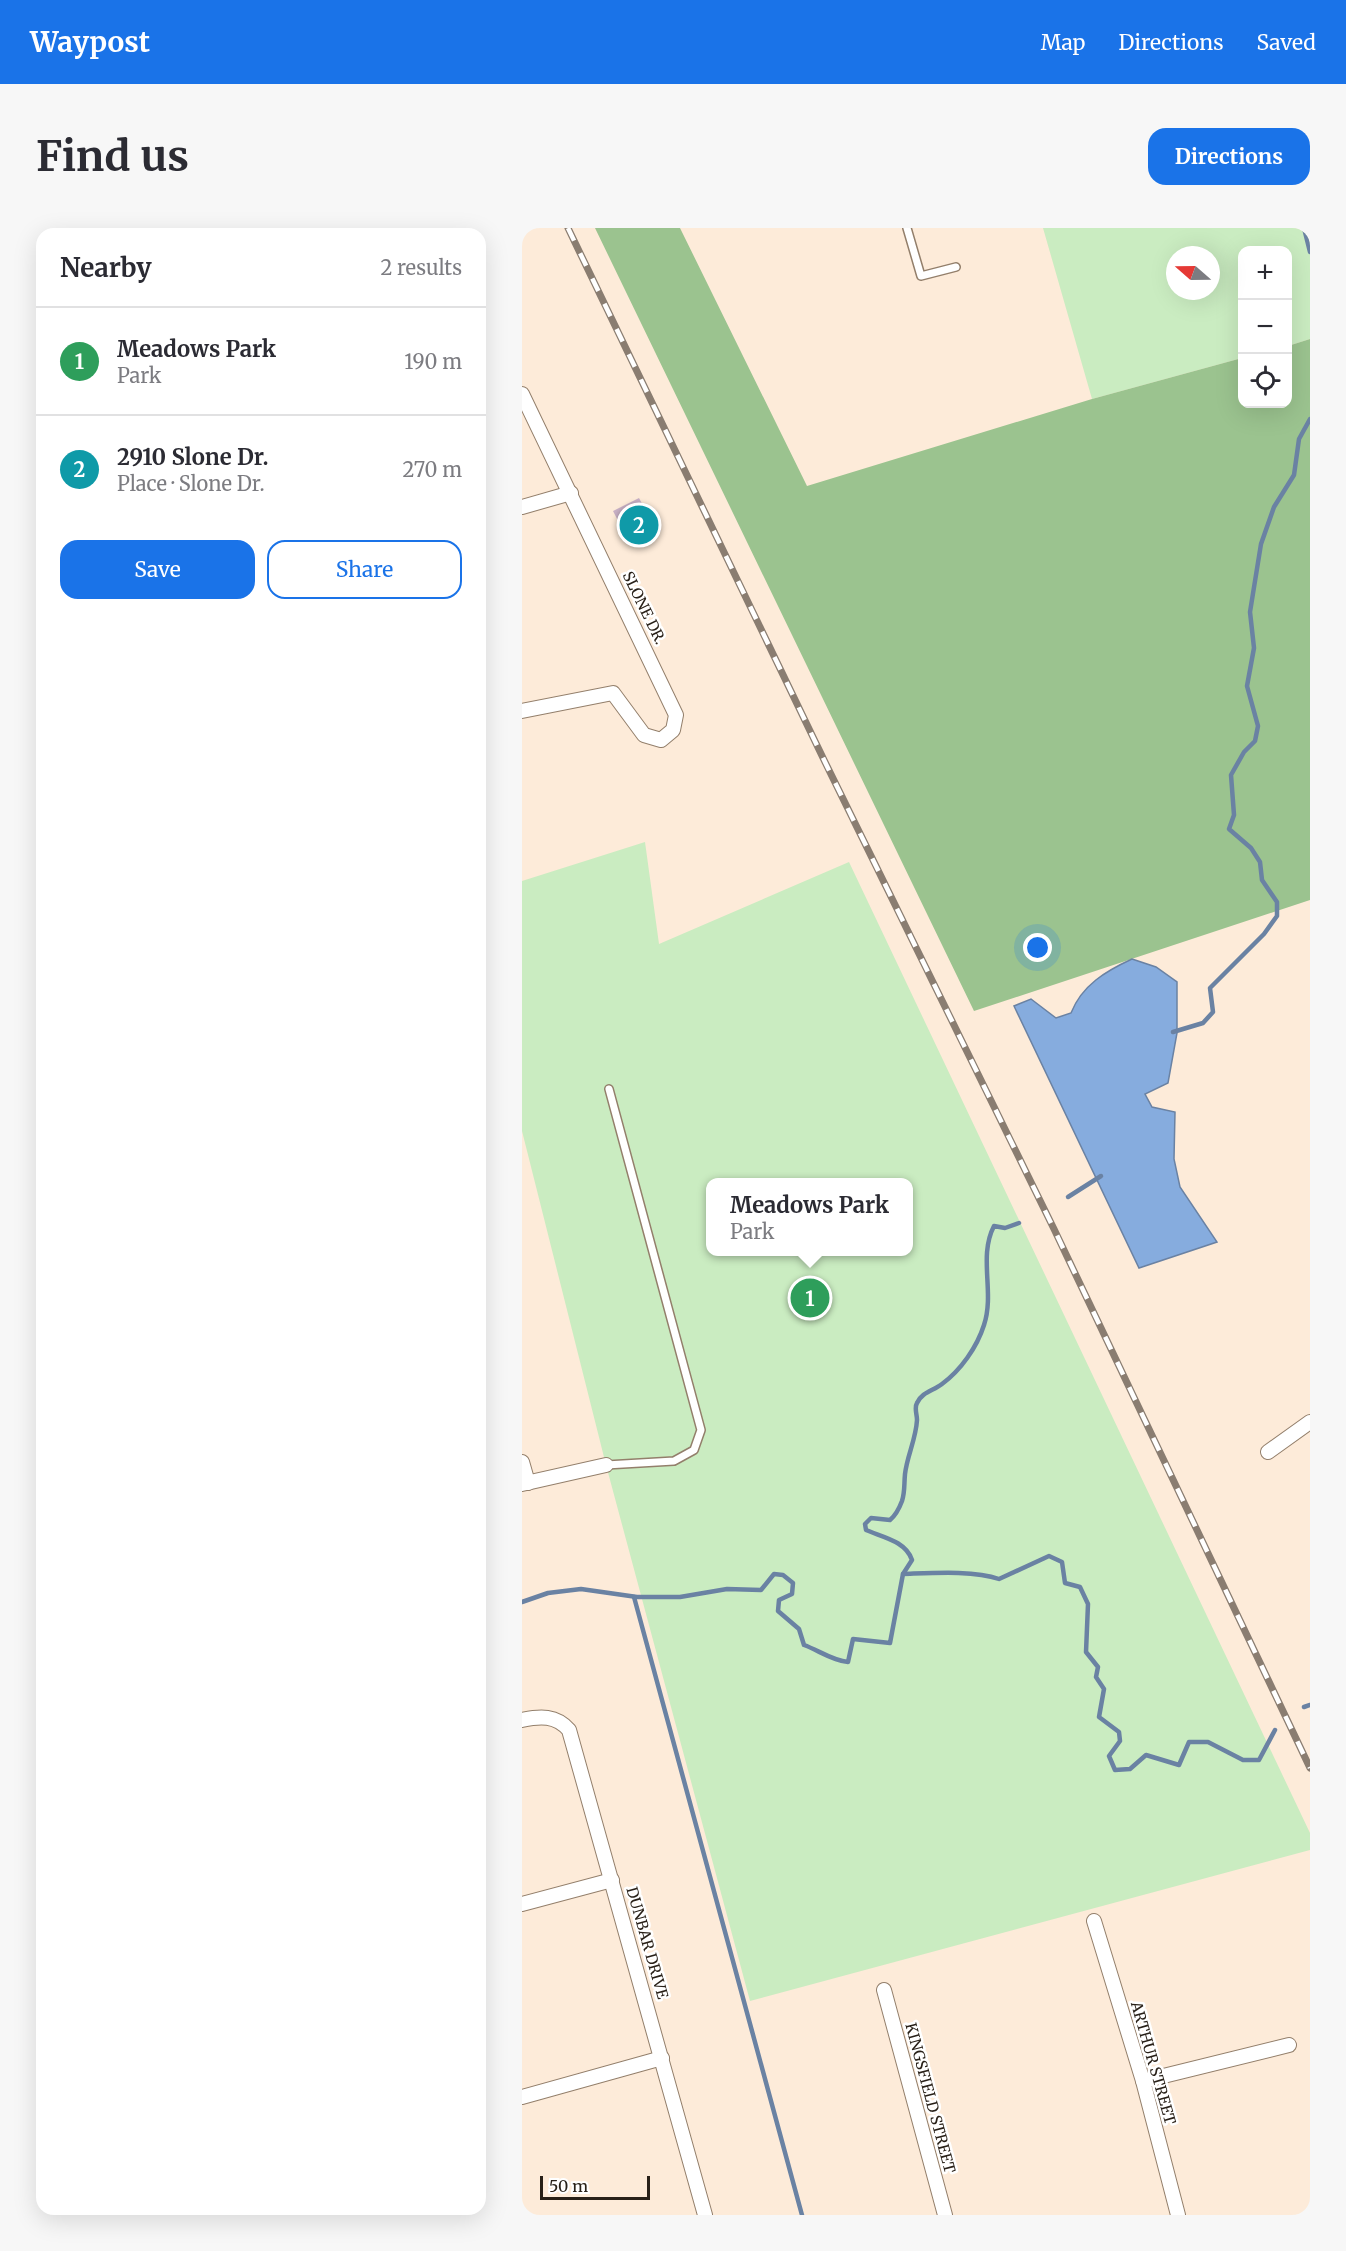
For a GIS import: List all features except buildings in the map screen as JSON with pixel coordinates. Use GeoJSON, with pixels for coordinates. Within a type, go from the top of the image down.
{"type":"FeatureCollection","features":[{"type":"Feature","properties":{"kind":"street","name":"SLONE DR."},"geometry":{"type":"LineString","coordinates":[[522,394],[676,715],[673,730],[662,740],[644,735],[613,693],[522,711]]}},
{"type":"Feature","properties":{"kind":"street"},"geometry":{"type":"LineString","coordinates":[[522,507],[570,493]]}},
{"type":"Feature","properties":{"kind":"street"},"geometry":{"type":"LineString","coordinates":[[1268,1452],[1310,1422]]}},
{"type":"Feature","properties":{"kind":"street"},"geometry":{"type":"LineString","coordinates":[[522,1462],[525,1483],[606,1465]]}},
{"type":"Feature","properties":{"kind":"street","name":"DUNBAR DRIVE"},"geometry":{"type":"LineString","coordinates":[[522,1720],[552,1718],[561,1721],[568,1730],[705,2215]]}},
{"type":"Feature","properties":{"kind":"street"},"geometry":{"type":"LineString","coordinates":[[522,1904],[612,1880]]}},
{"type":"Feature","properties":{"kind":"street","name":"ARTHUR STREET"},"geometry":{"type":"LineString","coordinates":[[1094,1921],[1143,2081],[1178,2215]]}},
{"type":"Feature","properties":{"kind":"street","name":"KINGSFIELD STREET"},"geometry":{"type":"LineString","coordinates":[[884,1990],[945,2215]]}},
{"type":"Feature","properties":{"kind":"street"},"geometry":{"type":"LineString","coordinates":[[1143,2081],[1289,2045]]}},
{"type":"Feature","properties":{"kind":"street"},"geometry":{"type":"LineString","coordinates":[[522,2097],[662,2058]]}},
{"type":"Feature","properties":{"kind":"lane"},"geometry":{"type":"LineString","coordinates":[[907,228],[921,276],[956,267]]}},
{"type":"Feature","properties":{"kind":"lane"},"geometry":{"type":"LineString","coordinates":[[606,1465],[674,1461],[694,1450],[701,1430],[609,1089]]}},
{"type":"Feature","properties":{"kind":"green space"},"geometry":{"type":"Polygon","coordinates":[[[595,228],[680,228],[807,486],[1092,399],[1238,359],[1238,408],[1292,408],[1292,345],[1310,339],[1310,900],[974,1011],[595,228]]]}},
{"type":"Feature","properties":{"kind":"green space"},"geometry":{"type":"Polygon","coordinates":[[[1043,228],[1310,228],[1310,339],[1292,345],[1292,246],[1238,246],[1238,359],[1092,399],[1043,228]]]}},
{"type":"Feature","properties":{"kind":"green space"},"geometry":{"type":"Polygon","coordinates":[[[645,842],[659,944],[849,862],[1310,1833],[1310,1850],[750,2001],[606,1465],[522,1131],[522,881],[645,842]]]}},
{"type":"Feature","properties":{"kind":"water"},"geometry":{"type":"Polygon","coordinates":[[[1132,959],[1156,967],[1177,982],[1177,1033],[1168,1083],[1145,1094],[1152,1107],[1175,1112],[1174,1159],[1180,1187],[1217,1242],[1139,1268],[1014,1006],[1031,999],[1056,1018],[1071,1013],[1088,987],[1132,959]]]}},
{"type":"Feature","properties":{"kind":"waterway"},"geometry":{"type":"LineString","coordinates":[[1304,228],[1310,252]]}},
{"type":"Feature","properties":{"kind":"waterway"},"geometry":{"type":"LineString","coordinates":[[1173,1032],[1203,1023],[1213,1012],[1210,988],[1264,934],[1277,916],[1277,902],[1262,880],[1260,862],[1251,848],[1229,829],[1234,815],[1231,775],[1244,752],[1255,741],[1258,726],[1247,686],[1254,648],[1250,612],[1261,544],[1274,507],[1294,475],[1299,439],[1310,419]]}},
{"type":"Feature","properties":{"kind":"waterway"},"geometry":{"type":"LineString","coordinates":[[1068,1197],[1101,1176]]}},
{"type":"Feature","properties":{"kind":"waterway"},"geometry":{"type":"LineString","coordinates":[[522,1602],[548,1593],[581,1589],[637,1597],[680,1597],[727,1589],[761,1590],[774,1574],[783,1575],[793,1583],[792,1594],[779,1600],[778,1611],[799,1629],[804,1645],[831,1658],[848,1662],[853,1639],[890,1643],[903,1574],[912,1560],[905,1548],[866,1530],[865,1524],[871,1518],[890,1520],[898,1509],[903,1498],[906,1467],[916,1427],[916,1405],[922,1396],[956,1372],[973,1350],[987,1313],[989,1238],[994,1226],[1005,1228],[1019,1223]]}},
{"type":"Feature","properties":{"kind":"waterway"},"geometry":{"type":"LineString","coordinates":[[903,1574],[965,1573],[999,1579],[1049,1556],[1062,1562],[1065,1583],[1080,1587],[1088,1604],[1086,1652],[1098,1667],[1096,1677],[1104,1689],[1099,1717],[1119,1732],[1120,1741],[1109,1756],[1115,1770],[1130,1769],[1146,1755],[1179,1765],[1189,1742],[1208,1742],[1243,1760],[1259,1760],[1275,1730]]}},
{"type":"Feature","properties":{"kind":"waterway"},"geometry":{"type":"LineString","coordinates":[[634,1597],[802,2215]]}},
{"type":"Feature","properties":{"kind":"waterway"},"geometry":{"type":"LineString","coordinates":[[1304,1707],[1310,1705]]}},
{"type":"Feature","properties":{"kind":"railway"},"geometry":{"type":"LineString","coordinates":[[568,228],[825,762],[1054,1229],[1310,1768]]}},
{"type":"Feature","properties":{"kind":"place","name":"2910 Slone Dr."},"geometry":{"type":"Point","coordinates":[639,525]}},
{"type":"Feature","properties":{"kind":"place","name":"Meadows Park"},"geometry":{"type":"Point","coordinates":[810,1298]}}]}
